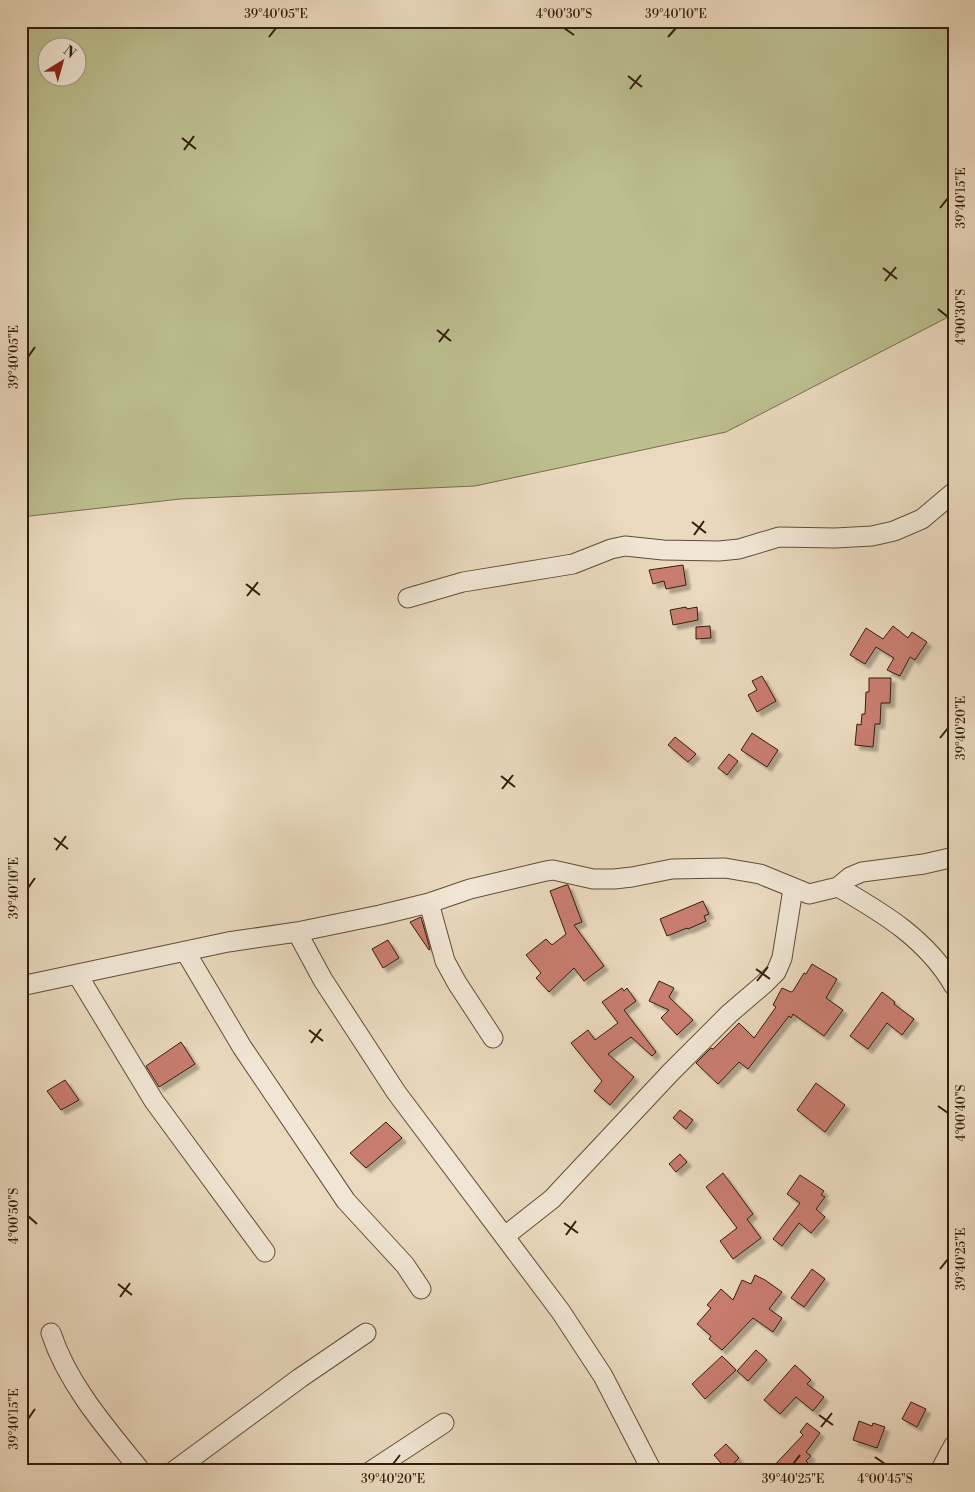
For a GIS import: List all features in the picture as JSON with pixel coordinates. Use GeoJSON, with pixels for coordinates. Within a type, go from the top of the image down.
{"type":"FeatureCollection","features":[{"type":"Feature","properties":{"kind":"street"},"geometry":{"type":"LineString","coordinates":[[408,598],[463,582],[573,564],[611,548],[624,546],[663,550],[719,551],[739,549],[779,537],[835,538],[872,536],[894,531],[922,519],[954,492]]}},
{"type":"Feature","properties":{"kind":"street"},"geometry":{"type":"LineString","coordinates":[[21,986],[228,942],[297,932],[380,915],[429,903],[470,888],[553,870],[593,878],[614,879],[632,878],[672,869],[726,868],[760,874],[809,894],[838,886],[850,877],[862,872],[924,864],[954,857]]}},
{"type":"Feature","properties":{"kind":"street"},"geometry":{"type":"LineString","coordinates":[[838,886],[880,911],[908,932],[934,957],[954,986]]}},
{"type":"Feature","properties":{"kind":"street"},"geometry":{"type":"LineString","coordinates":[[505,1236],[552,1199],[684,1059],[729,1014],[776,972],[782,958],[794,889]]}},
{"type":"Feature","properties":{"kind":"street"},"geometry":{"type":"LineString","coordinates":[[429,903],[445,961],[493,1038]]}},
{"type":"Feature","properties":{"kind":"street"},"geometry":{"type":"LineString","coordinates":[[297,932],[323,980],[396,1092],[561,1312],[603,1376],[652,1471]]}},
{"type":"Feature","properties":{"kind":"street"},"geometry":{"type":"LineString","coordinates":[[185,951],[242,1047],[346,1201],[405,1265],[421,1289]]}},
{"type":"Feature","properties":{"kind":"street"},"geometry":{"type":"LineString","coordinates":[[76,974],[154,1100],[265,1252]]}},
{"type":"Feature","properties":{"kind":"street"},"geometry":{"type":"LineString","coordinates":[[51,1333],[56,1349],[73,1380],[105,1426],[141,1471]]}},
{"type":"Feature","properties":{"kind":"street"},"geometry":{"type":"LineString","coordinates":[[174,1471],[300,1378],[366,1333]]}},
{"type":"Feature","properties":{"kind":"street"},"geometry":{"type":"LineString","coordinates":[[371,1471],[444,1424]]}},
{"type":"Feature","properties":{"kind":"street"},"geometry":{"type":"LineString","coordinates":[[940,1471],[954,1445]]}},
{"type":"Feature","properties":{"kind":"green space"},"geometry":{"type":"Polygon","coordinates":[[[21,21],[954,21],[954,314],[726,432],[475,486],[180,499],[21,517],[21,21]]]}},
{"type":"Feature","properties":{"kind":"building"},"geometry":{"type":"Polygon","coordinates":[[[683,565],[686,585],[666,589],[664,581],[653,584],[649,570],[683,565]]]}},
{"type":"Feature","properties":{"kind":"building"},"geometry":{"type":"Polygon","coordinates":[[[686,607],[687,609],[697,607],[698,620],[673,625],[670,610],[686,607]]]}},
{"type":"Feature","properties":{"kind":"building"},"geometry":{"type":"Polygon","coordinates":[[[710,626],[711,638],[696,639],[696,627],[710,626]]]}},
{"type":"Feature","properties":{"kind":"building"},"geometry":{"type":"Polygon","coordinates":[[[893,626],[908,638],[912,632],[927,642],[915,660],[910,657],[900,676],[887,670],[894,658],[876,647],[865,664],[850,655],[866,628],[883,639],[893,626]]]}},
{"type":"Feature","properties":{"kind":"building"},"geometry":{"type":"Polygon","coordinates":[[[762,676],[776,701],[757,712],[748,695],[757,690],[752,681],[762,676]]]}},
{"type":"Feature","properties":{"kind":"building"},"geometry":{"type":"Polygon","coordinates":[[[869,678],[891,678],[890,703],[881,703],[880,724],[875,724],[873,747],[855,745],[857,724],[861,725],[862,714],[865,714],[866,692],[869,692],[869,678]]]}},
{"type":"Feature","properties":{"kind":"building"},"geometry":{"type":"Polygon","coordinates":[[[752,733],[778,750],[767,767],[741,750],[752,733]]]}},
{"type":"Feature","properties":{"kind":"building"},"geometry":{"type":"Polygon","coordinates":[[[675,737],[696,754],[688,762],[668,745],[675,737]]]}},
{"type":"Feature","properties":{"kind":"building"},"geometry":{"type":"Polygon","coordinates":[[[729,754],[738,761],[727,775],[718,768],[729,754]]]}},
{"type":"Feature","properties":{"kind":"building"},"geometry":{"type":"Polygon","coordinates":[[[568,885],[582,922],[574,925],[604,966],[584,981],[574,968],[549,992],[536,978],[541,973],[526,955],[546,939],[552,945],[566,934],[550,891],[568,885]]]}},
{"type":"Feature","properties":{"kind":"building"},"geometry":{"type":"Polygon","coordinates":[[[703,901],[709,914],[704,916],[706,921],[667,936],[660,919],[703,901]]]}},
{"type":"Feature","properties":{"kind":"building"},"geometry":{"type":"Polygon","coordinates":[[[421,917],[430,949],[429,950],[410,922],[421,917]]]}},
{"type":"Feature","properties":{"kind":"building"},"geometry":{"type":"Polygon","coordinates":[[[388,940],[399,958],[383,968],[372,949],[388,940]]]}},
{"type":"Feature","properties":{"kind":"building"},"geometry":{"type":"Polygon","coordinates":[[[812,964],[837,979],[826,998],[843,1010],[824,1036],[793,1014],[791,1018],[789,1016],[748,1069],[739,1062],[718,1084],[696,1063],[739,1023],[754,1038],[776,1007],[773,1005],[782,988],[793,991],[812,964]]]}},
{"type":"Feature","properties":{"kind":"building"},"geometry":{"type":"Polygon","coordinates":[[[659,981],[674,988],[669,997],[693,1020],[677,1035],[661,1018],[669,1010],[649,1001],[659,981]]]}},
{"type":"Feature","properties":{"kind":"building"},"geometry":{"type":"Polygon","coordinates":[[[622,988],[624,991],[627,988],[636,1001],[624,1010],[656,1052],[652,1056],[631,1037],[608,1054],[634,1077],[610,1105],[594,1091],[602,1081],[571,1043],[588,1030],[595,1040],[618,1023],[602,1002],[622,988]]]}},
{"type":"Feature","properties":{"kind":"building"},"geometry":{"type":"Polygon","coordinates":[[[882,992],[914,1019],[902,1035],[887,1023],[868,1049],[850,1036],[882,992]]]}},
{"type":"Feature","properties":{"kind":"building"},"geometry":{"type":"Polygon","coordinates":[[[181,1042],[195,1064],[159,1087],[146,1066],[181,1042]]]}},
{"type":"Feature","properties":{"kind":"building"},"geometry":{"type":"Polygon","coordinates":[[[65,1080],[79,1100],[61,1110],[47,1091],[65,1080]]]}},
{"type":"Feature","properties":{"kind":"building"},"geometry":{"type":"Polygon","coordinates":[[[816,1083],[845,1105],[825,1132],[797,1110],[816,1083]]]}},
{"type":"Feature","properties":{"kind":"building"},"geometry":{"type":"Polygon","coordinates":[[[680,1110],[693,1120],[686,1129],[673,1118],[680,1110]]]}},
{"type":"Feature","properties":{"kind":"building"},"geometry":{"type":"Polygon","coordinates":[[[386,1122],[402,1138],[366,1168],[350,1153],[386,1122]]]}},
{"type":"Feature","properties":{"kind":"building"},"geometry":{"type":"Polygon","coordinates":[[[680,1154],[687,1162],[676,1172],[669,1164],[680,1154]]]}},
{"type":"Feature","properties":{"kind":"building"},"geometry":{"type":"Polygon","coordinates":[[[723,1173],[753,1214],[747,1219],[761,1238],[733,1259],[720,1241],[737,1228],[706,1187],[723,1173]]]}},
{"type":"Feature","properties":{"kind":"building"},"geometry":{"type":"Polygon","coordinates":[[[800,1175],[824,1191],[821,1195],[825,1197],[816,1209],[825,1217],[811,1233],[799,1223],[782,1246],[773,1239],[800,1203],[787,1194],[800,1175]]]}},
{"type":"Feature","properties":{"kind":"building"},"geometry":{"type":"Polygon","coordinates":[[[812,1269],[825,1279],[804,1307],[791,1298],[812,1269]]]}},
{"type":"Feature","properties":{"kind":"building"},"geometry":{"type":"Polygon","coordinates":[[[755,1275],[782,1292],[769,1309],[782,1318],[773,1332],[753,1318],[722,1350],[709,1339],[711,1336],[697,1324],[711,1308],[707,1305],[721,1289],[733,1300],[742,1280],[751,1284],[755,1275]]]}},
{"type":"Feature","properties":{"kind":"building"},"geometry":{"type":"Polygon","coordinates":[[[756,1350],[767,1360],[748,1381],[737,1371],[756,1350]]]}},
{"type":"Feature","properties":{"kind":"building"},"geometry":{"type":"Polygon","coordinates":[[[722,1356],[736,1370],[705,1399],[692,1384],[722,1356]]]}},
{"type":"Feature","properties":{"kind":"building"},"geometry":{"type":"Polygon","coordinates":[[[795,1365],[811,1380],[807,1384],[824,1397],[813,1411],[796,1397],[780,1414],[764,1400],[795,1365]]]}},
{"type":"Feature","properties":{"kind":"building"},"geometry":{"type":"Polygon","coordinates":[[[911,1402],[926,1409],[917,1427],[902,1419],[911,1402]]]}},
{"type":"Feature","properties":{"kind":"building"},"geometry":{"type":"Polygon","coordinates":[[[859,1421],[872,1426],[873,1423],[885,1427],[877,1448],[853,1440],[859,1421]]]}},
{"type":"Feature","properties":{"kind":"building"},"geometry":{"type":"Polygon","coordinates":[[[807,1423],[820,1433],[806,1452],[811,1456],[806,1461],[816,1471],[769,1471],[803,1435],[800,1432],[807,1423]]]}},
{"type":"Feature","properties":{"kind":"building"},"geometry":{"type":"Polygon","coordinates":[[[726,1444],[739,1458],[727,1470],[714,1455],[726,1444]]]}}]}
